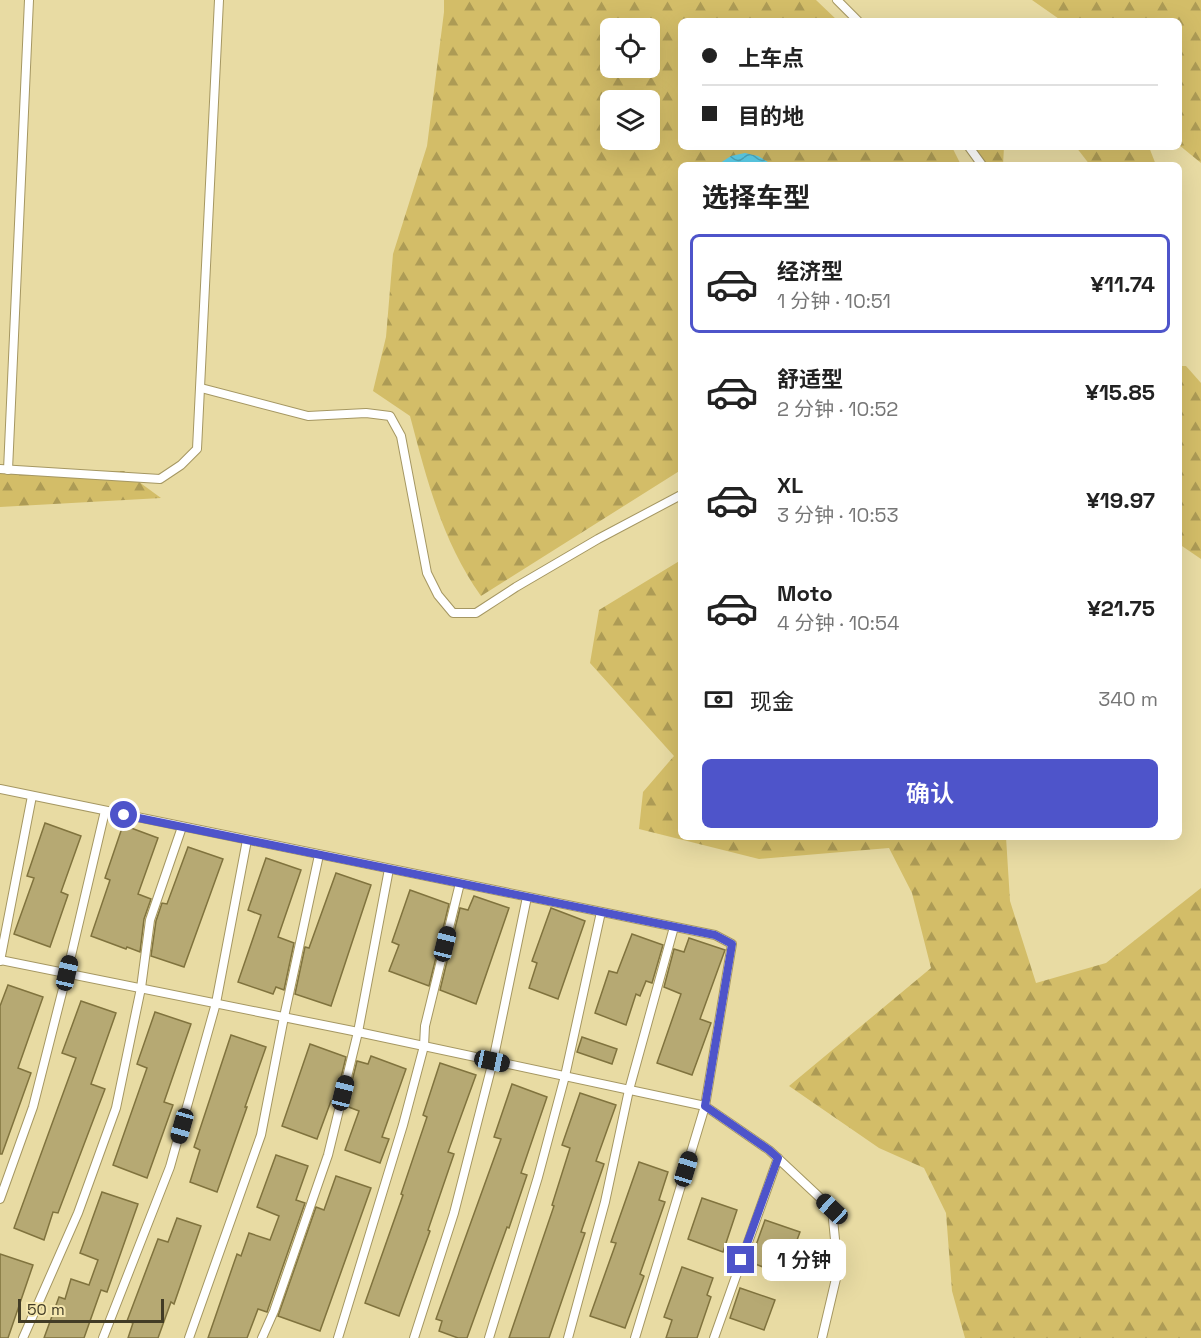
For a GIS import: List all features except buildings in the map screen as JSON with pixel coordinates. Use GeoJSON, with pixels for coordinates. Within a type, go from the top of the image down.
{"type":"FeatureCollection","features":[{"type":"Feature","properties":{"kind":"lane"},"geometry":{"type":"LineString","coordinates":[[29,0],[4,470],[160,478],[182,465],[197,449],[219,0]]}},
{"type":"Feature","properties":{"kind":"lane"},"geometry":{"type":"LineString","coordinates":[[837,0],[855,18]]}},
{"type":"Feature","properties":{"kind":"lane"},"geometry":{"type":"LineString","coordinates":[[201,388],[308,416],[366,413],[390,416],[401,436],[427,573],[438,595],[453,613],[476,613],[598,539],[678,497]]}},
{"type":"Feature","properties":{"kind":"lane"},"geometry":{"type":"LineString","coordinates":[[0,789],[715,935],[732,944],[705,1106],[635,1338]]}},
{"type":"Feature","properties":{"kind":"lane"},"geometry":{"type":"LineString","coordinates":[[32,796],[0,960],[358,1032],[705,1106],[769,1150],[832,1209],[838,1270],[822,1338]]}},
{"type":"Feature","properties":{"kind":"lane"},"geometry":{"type":"LineString","coordinates":[[0,1199],[33,1107],[105,811]]}},
{"type":"Feature","properties":{"kind":"lane"},"geometry":{"type":"LineString","coordinates":[[23,1338],[78,1213],[116,1107],[141,988],[150,920],[182,827]]}},
{"type":"Feature","properties":{"kind":"lane"},"geometry":{"type":"LineString","coordinates":[[103,1338],[170,1167],[216,1003],[247,840]]}},
{"type":"Feature","properties":{"kind":"lane"},"geometry":{"type":"LineString","coordinates":[[189,1338],[261,1135],[319,855]]}},
{"type":"Feature","properties":{"kind":"lane"},"geometry":{"type":"LineString","coordinates":[[261,1338],[274,1311],[328,1155],[358,1032],[389,869]]}},
{"type":"Feature","properties":{"kind":"lane"},"geometry":{"type":"LineString","coordinates":[[338,1338],[403,1125],[424,1046],[424,1026],[460,883]]}},
{"type":"Feature","properties":{"kind":"lane"},"geometry":{"type":"LineString","coordinates":[[414,1338],[454,1213],[492,1061],[527,897]]}},
{"type":"Feature","properties":{"kind":"lane"},"geometry":{"type":"LineString","coordinates":[[489,1338],[538,1177],[565,1076],[601,912]]}},
{"type":"Feature","properties":{"kind":"lane"},"geometry":{"type":"LineString","coordinates":[[568,1338],[605,1202],[629,1090],[674,927]]}},
{"type":"Feature","properties":{"kind":"lane"},"geometry":{"type":"LineString","coordinates":[[714,1338],[778,1158]]}},
{"type":"Feature","properties":{"kind":"green space"},"geometry":{"type":"Polygon","coordinates":[[[444,0],[816,0],[835,18],[678,18],[678,150],[954,150],[960,162],[678,162],[678,472],[481,596],[467,575],[446,532],[430,487],[410,416],[373,391],[386,337],[393,254],[427,146],[444,0]]]}},
{"type":"Feature","properties":{"kind":"green space"},"geometry":{"type":"Polygon","coordinates":[[[1032,0],[1201,0],[1201,163],[1182,147],[1182,18],[1058,18],[1032,0]]]}},
{"type":"Feature","properties":{"kind":"green space"},"geometry":{"type":"Polygon","coordinates":[[[966,150],[1004,150],[1003,162],[984,162],[966,150]]]}},
{"type":"Feature","properties":{"kind":"green space"},"geometry":{"type":"Polygon","coordinates":[[[1078,150],[1150,150],[1155,162],[1088,162],[1078,150]]]}},
{"type":"Feature","properties":{"kind":"green space"},"geometry":{"type":"Polygon","coordinates":[[[1182,366],[1186,366],[1201,383],[1201,559],[1182,546],[1182,366]]]}},
{"type":"Feature","properties":{"kind":"green space"},"geometry":{"type":"Polygon","coordinates":[[[0,470],[124,471],[161,498],[0,507],[0,470]]]}},
{"type":"Feature","properties":{"kind":"green space"},"geometry":{"type":"Polygon","coordinates":[[[678,562],[678,839],[639,829],[643,792],[674,756],[590,663],[599,610],[678,562]]]}},
{"type":"Feature","properties":{"kind":"green space"},"geometry":{"type":"Polygon","coordinates":[[[683,840],[1006,840],[1010,901],[1036,983],[1106,963],[1201,888],[1201,1338],[965,1338],[952,1291],[946,1213],[924,1168],[879,1148],[789,1086],[931,968],[912,893],[889,848],[759,859],[683,840]]]}},
{"type":"Feature","properties":{"kind":"water"},"geometry":{"type":"Polygon","coordinates":[[[745,153],[758,156],[768,162],[722,162],[731,156],[745,153]]]}},
{"type":"Feature","properties":{"kind":"route"},"geometry":{"type":"LineString","coordinates":[[124,815],[715,935],[732,944],[705,1106],[778,1158],[741,1260]]}}]}
